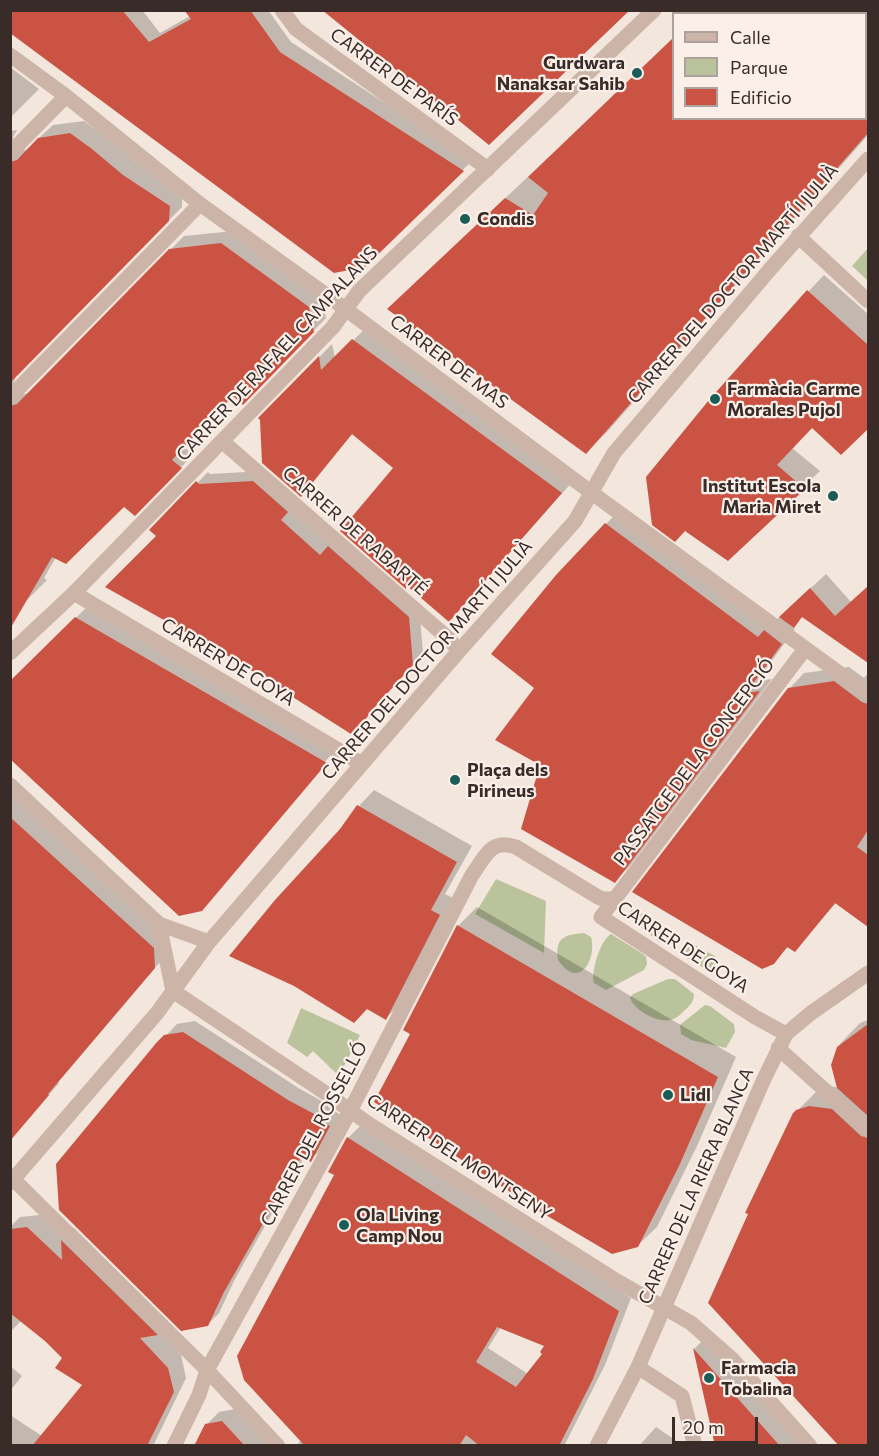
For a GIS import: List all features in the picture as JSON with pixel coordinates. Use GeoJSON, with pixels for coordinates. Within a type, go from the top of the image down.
{"type":"FeatureCollection","features":[{"type":"Feature","properties":{"kind":"street","name":"CARRER DE PARÍS"},"geometry":{"type":"LineString","coordinates":[[282,10],[296,29],[488,170]]}},
{"type":"Feature","properties":{"kind":"street","name":"CARRER DE RAFAEL CAMPALANS"},"geometry":{"type":"LineString","coordinates":[[10,653],[74,593],[223,442],[333,327],[359,291],[654,10]]}},
{"type":"Feature","properties":{"kind":"street","name":"CARRER DE MAS"},"geometry":{"type":"LineString","coordinates":[[10,55],[66,96],[200,204],[868,694]]}},
{"type":"Feature","properties":{"kind":"street"},"geometry":{"type":"LineString","coordinates":[[10,153],[66,96]]}},
{"type":"Feature","properties":{"kind":"street","name":"CARRER DEL DOCTOR MARTÍ I JULIÀ"},"geometry":{"type":"LineString","coordinates":[[12,1180],[158,1012],[209,942],[459,651],[575,521],[614,453],[798,236],[868,159]]}},
{"type":"Feature","properties":{"kind":"street"},"geometry":{"type":"LineString","coordinates":[[10,397],[200,204]]}},
{"type":"Feature","properties":{"kind":"street"},"geometry":{"type":"LineString","coordinates":[[798,236],[868,301]]}},
{"type":"Feature","properties":{"kind":"street","name":"CARRER DE RABARTÉ"},"geometry":{"type":"LineString","coordinates":[[223,442],[450,640],[459,651]]}},
{"type":"Feature","properties":{"kind":"street","name":"CARRER DE GOYA"},"geometry":{"type":"LineString","coordinates":[[74,593],[362,764]]}},
{"type":"Feature","properties":{"kind":"street","name":"PASSATGE DE LA CONCEPCIÓ"},"geometry":{"type":"LineString","coordinates":[[614,899],[805,649]]}},
{"type":"Feature","properties":{"kind":"street"},"geometry":{"type":"LineString","coordinates":[[10,785],[159,924],[209,942]]}},
{"type":"Feature","properties":{"kind":"street","name":"CARRER DE GOYA"},"geometry":{"type":"LineString","coordinates":[[496,846],[502,844],[516,847],[598,897],[614,899]]}},
{"type":"Feature","properties":{"kind":"street","name":"CARRER DEL ROSSELLÓ"},"geometry":{"type":"LineString","coordinates":[[174,1446],[199,1395],[207,1370],[350,1111],[472,875],[488,852],[496,846]]}},
{"type":"Feature","properties":{"kind":"street","name":"CARRER DE GOYA"},"geometry":{"type":"LineString","coordinates":[[614,899],[601,917],[755,1017],[786,1034]]}},
{"type":"Feature","properties":{"kind":"street"},"geometry":{"type":"LineString","coordinates":[[159,924],[173,991]]}},
{"type":"Feature","properties":{"kind":"street","name":"CARRER DE LA RIERA BLANCA"},"geometry":{"type":"LineString","coordinates":[[597,1446],[638,1366],[786,1034],[812,1012],[868,973]]}},
{"type":"Feature","properties":{"kind":"street","name":"CARRER DEL MONTSENY"},"geometry":{"type":"LineString","coordinates":[[173,991],[350,1111],[616,1281],[691,1323],[733,1360],[810,1446]]}},
{"type":"Feature","properties":{"kind":"street"},"geometry":{"type":"LineString","coordinates":[[778,1048],[868,1129]]}},
{"type":"Feature","properties":{"kind":"street"},"geometry":{"type":"LineString","coordinates":[[12,1180],[207,1370],[278,1446]]}},
{"type":"Feature","properties":{"kind":"street"},"geometry":{"type":"LineString","coordinates":[[638,1366],[682,1395],[695,1446]]}},
{"type":"Feature","properties":{"kind":"green space"},"geometry":{"type":"Polygon","coordinates":[[[868,248],[868,281],[852,266],[868,248]]]}},
{"type":"Feature","properties":{"kind":"green space"},"geometry":{"type":"Polygon","coordinates":[[[496,879],[546,901],[544,953],[475,914],[496,879]]]}},
{"type":"Feature","properties":{"kind":"green space"},"geometry":{"type":"Polygon","coordinates":[[[635,909],[670,931],[671,935],[667,943],[659,942],[630,918],[631,910],[635,909]]]}},
{"type":"Feature","properties":{"kind":"green space"},"geometry":{"type":"Polygon","coordinates":[[[584,933],[591,937],[589,962],[580,972],[573,973],[558,960],[558,946],[566,936],[584,933]]]}},
{"type":"Feature","properties":{"kind":"green space"},"geometry":{"type":"Polygon","coordinates":[[[611,934],[643,954],[647,964],[644,970],[606,990],[594,983],[593,978],[600,949],[611,934]]]}},
{"type":"Feature","properties":{"kind":"green space"},"geometry":{"type":"Polygon","coordinates":[[[689,942],[715,956],[717,964],[713,970],[709,971],[683,956],[682,952],[689,942]]]}},
{"type":"Feature","properties":{"kind":"green space"},"geometry":{"type":"Polygon","coordinates":[[[668,979],[675,979],[694,994],[690,1004],[676,1017],[659,1020],[641,1011],[632,1003],[630,998],[633,994],[668,979]]]}},
{"type":"Feature","properties":{"kind":"green space"},"geometry":{"type":"Polygon","coordinates":[[[705,1005],[710,1006],[734,1024],[735,1032],[726,1048],[691,1040],[681,1034],[680,1025],[705,1005]]]}},
{"type":"Feature","properties":{"kind":"green space"},"geometry":{"type":"Polygon","coordinates":[[[301,1008],[360,1035],[339,1076],[313,1051],[307,1057],[287,1043],[301,1008]]]}},
{"type":"Feature","properties":{"kind":"building"},"geometry":{"type":"Polygon","coordinates":[[[10,10],[122,10],[149,42],[191,19],[184,10],[250,10],[280,52],[464,171],[365,267],[334,273],[10,33],[10,10]]]}},
{"type":"Feature","properties":{"kind":"building"},"geometry":{"type":"Polygon","coordinates":[[[322,10],[630,10],[489,145],[322,10]]]}},
{"type":"Feature","properties":{"kind":"building"},"geometry":{"type":"Polygon","coordinates":[[[672,39],[672,120],[867,120],[868,118],[868,133],[586,454],[387,309],[505,198],[533,215],[548,193],[528,177],[672,39]]]}},
{"type":"Feature","properties":{"kind":"building"},"geometry":{"type":"Polygon","coordinates":[[[70,133],[123,175],[170,206],[169,221],[10,383],[10,162],[17,160],[38,138],[70,133]]]}},
{"type":"Feature","properties":{"kind":"building"},"geometry":{"type":"Polygon","coordinates":[[[221,243],[309,307],[314,332],[243,405],[233,396],[172,460],[182,468],[135,516],[124,507],[66,564],[52,557],[10,629],[10,406],[17,404],[169,249],[221,243]]]}},
{"type":"Feature","properties":{"kind":"building"},"geometry":{"type":"Polygon","coordinates":[[[807,290],[868,345],[868,429],[841,455],[812,428],[777,465],[805,489],[728,561],[685,531],[675,542],[652,525],[646,477],[709,400],[807,290]]]}},
{"type":"Feature","properties":{"kind":"building"},"geometry":{"type":"Polygon","coordinates":[[[352,339],[562,493],[449,622],[406,585],[406,589],[340,531],[393,468],[352,434],[301,497],[262,463],[260,420],[258,418],[319,356],[321,370],[352,339]]]}},
{"type":"Feature","properties":{"kind":"building"},"geometry":{"type":"Polygon","coordinates":[[[196,481],[199,484],[253,481],[288,512],[281,520],[320,555],[328,546],[409,617],[413,665],[354,734],[228,656],[105,587],[156,536],[149,530],[196,481]]]}},
{"type":"Feature","properties":{"kind":"building"},"geometry":{"type":"Polygon","coordinates":[[[605,523],[758,637],[764,630],[782,644],[746,693],[760,691],[615,883],[521,829],[540,765],[495,740],[534,688],[491,654],[556,575],[605,523]]]}},
{"type":"Feature","properties":{"kind":"building"},"geometry":{"type":"Polygon","coordinates":[[[868,586],[868,663],[802,617],[794,628],[779,617],[810,588],[835,616],[868,586]]]}},
{"type":"Feature","properties":{"kind":"building"},"geometry":{"type":"Polygon","coordinates":[[[75,617],[327,763],[202,911],[179,916],[10,759],[10,681],[75,617]]]}},
{"type":"Feature","properties":{"kind":"building"},"geometry":{"type":"Polygon","coordinates":[[[834,681],[868,704],[868,830],[857,847],[868,855],[868,927],[835,903],[795,952],[787,947],[774,964],[762,969],[632,892],[788,688],[834,681]]]}},
{"type":"Feature","properties":{"kind":"building"},"geometry":{"type":"Polygon","coordinates":[[[357,805],[457,862],[431,910],[440,915],[386,1020],[367,1009],[354,1023],[294,986],[229,956],[275,900],[340,829],[357,805]]]}},
{"type":"Feature","properties":{"kind":"building"},"geometry":{"type":"Polygon","coordinates":[[[10,817],[154,948],[155,968],[10,1141],[10,817]]]}},
{"type":"Feature","properties":{"kind":"building"},"geometry":{"type":"Polygon","coordinates":[[[457,925],[718,1077],[679,1166],[638,1247],[612,1254],[539,1211],[374,1102],[410,1034],[403,1030],[457,925]]]}},
{"type":"Feature","properties":{"kind":"building"},"geometry":{"type":"Polygon","coordinates":[[[868,1024],[868,1116],[837,1088],[831,1065],[837,1047],[868,1024]]]}},
{"type":"Feature","properties":{"kind":"building"},"geometry":{"type":"Polygon","coordinates":[[[183,1032],[288,1100],[318,1116],[317,1118],[330,1126],[311,1162],[301,1157],[224,1292],[208,1326],[181,1331],[59,1210],[56,1164],[157,1042],[164,1035],[183,1032]]]}},
{"type":"Feature","properties":{"kind":"building"},"geometry":{"type":"Polygon","coordinates":[[[809,1106],[832,1109],[861,1136],[868,1138],[868,1446],[839,1446],[708,1303],[748,1214],[745,1213],[793,1113],[809,1106]]]}},
{"type":"Feature","properties":{"kind":"building"},"geometry":{"type":"Polygon","coordinates":[[[347,1137],[619,1311],[593,1379],[559,1446],[480,1446],[466,1435],[459,1446],[305,1446],[244,1380],[237,1356],[334,1175],[328,1172],[347,1137]],[[497,1327],[476,1362],[516,1387],[542,1354],[540,1352],[544,1346],[497,1327]]]}},
{"type":"Feature","properties":{"kind":"building"},"geometry":{"type":"Polygon","coordinates":[[[27,1227],[62,1260],[61,1240],[158,1335],[140,1338],[168,1368],[174,1392],[147,1446],[32,1446],[82,1385],[55,1368],[62,1358],[10,1313],[10,1229],[27,1227]]]}},
{"type":"Feature","properties":{"kind":"building"},"geometry":{"type":"Polygon","coordinates":[[[693,1348],[780,1446],[715,1446],[693,1348]]]}},
{"type":"Feature","properties":{"kind":"building"},"geometry":{"type":"Polygon","coordinates":[[[222,1421],[245,1446],[194,1446],[205,1424],[222,1421]]]}},
{"type":"Feature","properties":{"kind":"place","name":"Gurdwara Nanaksar Sahib"},"geometry":{"type":"Point","coordinates":[637,73]}},
{"type":"Feature","properties":{"kind":"place","name":"Condis"},"geometry":{"type":"Point","coordinates":[465,219]}},
{"type":"Feature","properties":{"kind":"place","name":"Farmàcia Carme Morales Pujol"},"geometry":{"type":"Point","coordinates":[715,399]}},
{"type":"Feature","properties":{"kind":"place","name":"Institut Escola Maria Miret"},"geometry":{"type":"Point","coordinates":[833,496]}},
{"type":"Feature","properties":{"kind":"place","name":"Plaça dels Pirineus"},"geometry":{"type":"Point","coordinates":[455,780]}},
{"type":"Feature","properties":{"kind":"place","name":"Lidl"},"geometry":{"type":"Point","coordinates":[668,1095]}},
{"type":"Feature","properties":{"kind":"place","name":"Ola Living Camp Nou"},"geometry":{"type":"Point","coordinates":[344,1225]}},
{"type":"Feature","properties":{"kind":"place","name":"Farmacia Tobalina"},"geometry":{"type":"Point","coordinates":[709,1378]}}]}
